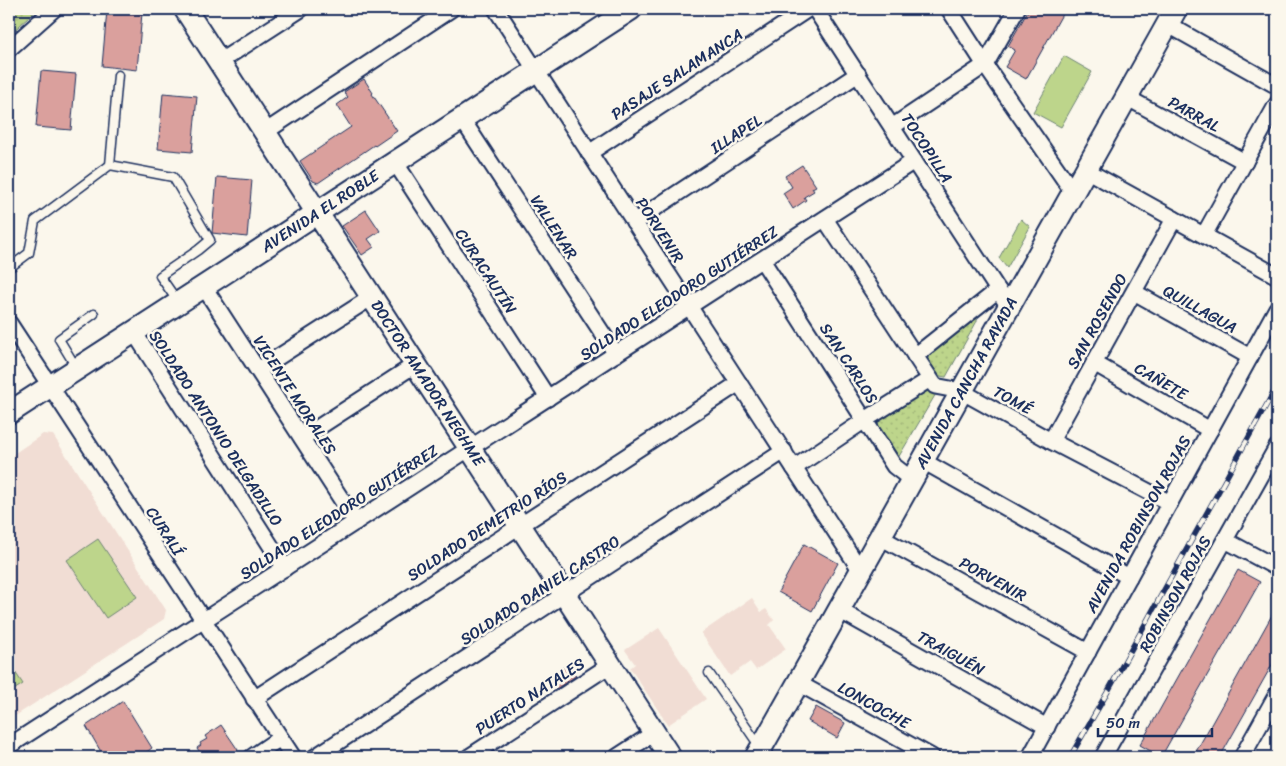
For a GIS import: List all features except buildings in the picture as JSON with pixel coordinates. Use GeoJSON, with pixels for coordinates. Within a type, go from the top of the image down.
{"type":"FeatureCollection","features":[{"type":"Feature","properties":{"kind":"street"},"geometry":{"type":"LineString","coordinates":[[9,49],[54,9]]}},
{"type":"Feature","properties":{"kind":"street","name":"DOCTOR AMADOR NEGHME"},"geometry":{"type":"LineString","coordinates":[[185,9],[670,757]]}},
{"type":"Feature","properties":{"kind":"street"},"geometry":{"type":"LineString","coordinates":[[219,62],[298,9]]}},
{"type":"Feature","properties":{"kind":"street"},"geometry":{"type":"LineString","coordinates":[[265,132],[452,9]]}},
{"type":"Feature","properties":{"kind":"street","name":"PORVENIR"},"geometry":{"type":"LineString","coordinates":[[496,9],[861,571]]}},
{"type":"Feature","properties":{"kind":"street","name":"AVENIDA EL ROBLE"},"geometry":{"type":"LineString","coordinates":[[9,413],[631,9]]}},
{"type":"Feature","properties":{"kind":"street","name":"PASAJE SALAMANCA"},"geometry":{"type":"LineString","coordinates":[[589,153],[808,9]]}},
{"type":"Feature","properties":{"kind":"street","name":"TOCOPILLA"},"geometry":{"type":"LineString","coordinates":[[815,9],[1004,298]]}},
{"type":"Feature","properties":{"kind":"street"},"geometry":{"type":"LineString","coordinates":[[948,9],[1073,192]]}},
{"type":"Feature","properties":{"kind":"street"},"geometry":{"type":"LineString","coordinates":[[892,127],[985,65],[1017,9]]}},
{"type":"Feature","properties":{"kind":"street"},"geometry":{"type":"LineString","coordinates":[[1171,17],[1277,86]]}},
{"type":"Feature","properties":{"kind":"street","name":"AVENIDA CANCHA RAYADA"},"geometry":{"type":"LineString","coordinates":[[760,754],[961,391],[1004,298],[1073,192],[1171,17]]}},
{"type":"Feature","properties":{"kind":"street","name":"ILLAPEL"},"geometry":{"type":"LineString","coordinates":[[634,222],[858,74]]}},
{"type":"Feature","properties":{"kind":"street","name":"PARRAL"},"geometry":{"type":"LineString","coordinates":[[1126,97],[1244,162]]}},
{"type":"Feature","properties":{"kind":"street"},"geometry":{"type":"LineString","coordinates":[[1204,235],[1277,104]]}},
{"type":"Feature","properties":{"kind":"street","name":"VALLENAR"},"geometry":{"type":"LineString","coordinates":[[462,119],[616,354]]}},
{"type":"Feature","properties":{"kind":"street","name":"SOLDADO ELEODORO GUTIÉRREZ"},"geometry":{"type":"LineString","coordinates":[[9,746],[914,161]]}},
{"type":"Feature","properties":{"kind":"street","name":"CURACAUTÍN"},"geometry":{"type":"LineString","coordinates":[[395,162],[548,398]]}},
{"type":"Feature","properties":{"kind":"street"},"geometry":{"type":"LineString","coordinates":[[1086,170],[1277,276]]}},
{"type":"Feature","properties":{"kind":"street","name":"TOMÉ"},"geometry":{"type":"LineString","coordinates":[[825,219],[935,386],[961,391],[1051,441],[1170,503]]}},
{"type":"Feature","properties":{"kind":"street","name":"SAN ROSENDO"},"geometry":{"type":"LineString","coordinates":[[1051,441],[1174,219]]}},
{"type":"Feature","properties":{"kind":"street","name":"SAN CARLOS"},"geometry":{"type":"LineString","coordinates":[[762,260],[894,466],[912,480]]}},
{"type":"Feature","properties":{"kind":"street","name":"VICENTE MORALES"},"geometry":{"type":"LineString","coordinates":[[204,287],[356,522]]}},
{"type":"Feature","properties":{"kind":"street","name":"QUILLAGUA"},"geometry":{"type":"LineString","coordinates":[[1134,292],[1250,357]]}},
{"type":"Feature","properties":{"kind":"street"},"geometry":{"type":"LineString","coordinates":[[258,370],[372,297]]}},
{"type":"Feature","properties":{"kind":"street"},"geometry":{"type":"LineString","coordinates":[[915,356],[1004,298]]}},
{"type":"Feature","properties":{"kind":"street","name":"AVENIDA ROBINSON ROJAS"},"geometry":{"type":"LineString","coordinates":[[1030,757],[1277,308]]}},
{"type":"Feature","properties":{"kind":"street","name":"CURALÍ"},"geometry":{"type":"LineString","coordinates":[[9,323],[293,757]]}},
{"type":"Feature","properties":{"kind":"street","name":"SOLDADO ANTONIO DELGADILLO"},"geometry":{"type":"LineString","coordinates":[[134,332],[285,568]]}},
{"type":"Feature","properties":{"kind":"street","name":"CAÑETE"},"geometry":{"type":"LineString","coordinates":[[1094,363],[1210,430]]}},
{"type":"Feature","properties":{"kind":"street"},"geometry":{"type":"LineString","coordinates":[[302,438],[416,364]]}},
{"type":"Feature","properties":{"kind":"street"},"geometry":{"type":"LineString","coordinates":[[794,468],[930,378]]}},
{"type":"Feature","properties":{"kind":"street","name":"SOLDADO DEMETRIO RÍOS"},"geometry":{"type":"LineString","coordinates":[[254,698],[739,383]]}},
{"type":"Feature","properties":{"kind":"street","name":"ROBINSON ROJAS"},"geometry":{"type":"LineString","coordinates":[[1107,756],[1277,447]]}},
{"type":"Feature","properties":{"kind":"street","name":"SOLDADO DANIEL CASTRO"},"geometry":{"type":"LineString","coordinates":[[315,757],[784,451]]}},
{"type":"Feature","properties":{"kind":"street"},"geometry":{"type":"LineString","coordinates":[[922,461],[1129,577]]}},
{"type":"Feature","properties":{"kind":"street","name":"PORVENIR"},"geometry":{"type":"LineString","coordinates":[[880,537],[1088,652]]}},
{"type":"Feature","properties":{"kind":"street"},"geometry":{"type":"LineString","coordinates":[[1225,540],[1277,568]]}},
{"type":"Feature","properties":{"kind":"street","name":"TRAIGUÉN"},"geometry":{"type":"LineString","coordinates":[[839,610],[1046,727]]}},
{"type":"Feature","properties":{"kind":"street","name":"PUERTO NATALES"},"geometry":{"type":"LineString","coordinates":[[469,757],[610,665]]}},
{"type":"Feature","properties":{"kind":"street","name":"LONCOCHE"},"geometry":{"type":"LineString","coordinates":[[798,683],[916,753],[932,757]]}},
{"type":"Feature","properties":{"kind":"street"},"geometry":{"type":"LineString","coordinates":[[1242,757],[1277,694]]}},
{"type":"Feature","properties":{"kind":"street"},"geometry":{"type":"LineString","coordinates":[[617,757],[654,733]]}},
{"type":"Feature","properties":{"kind":"street"},"geometry":{"type":"LineString","coordinates":[[252,757],[280,738]]}},
{"type":"Feature","properties":{"kind":"lane"},"geometry":{"type":"LineString","coordinates":[[110,165],[118,75]]}},
{"type":"Feature","properties":{"kind":"lane"},"geometry":{"type":"LineString","coordinates":[[9,268],[29,253],[35,221],[110,165],[173,177],[210,240],[160,276],[178,303]]}},
{"type":"Feature","properties":{"kind":"lane"},"geometry":{"type":"LineString","coordinates":[[77,368],[59,339],[94,314]]}},
{"type":"Feature","properties":{"kind":"lane"},"geometry":{"type":"LineString","coordinates":[[709,673],[760,754]]}},
{"type":"Feature","properties":{"kind":"shaded area"},"geometry":{"type":"Polygon","coordinates":[[[43,434],[53,435],[166,610],[164,619],[9,720],[9,457],[43,434]]]}},
{"type":"Feature","properties":{"kind":"shaded area"},"geometry":{"type":"Polygon","coordinates":[[[752,598],[761,612],[766,609],[774,620],[769,625],[786,649],[756,670],[750,662],[730,676],[701,633],[752,598]]]}},
{"type":"Feature","properties":{"kind":"shaded area"},"geometry":{"type":"Polygon","coordinates":[[[659,628],[706,699],[668,725],[630,668],[635,664],[625,650],[659,628]]]}},
{"type":"Feature","properties":{"kind":"green space"},"geometry":{"type":"Polygon","coordinates":[[[9,9],[38,9],[9,35],[9,9]]]}},
{"type":"Feature","properties":{"kind":"green space"},"geometry":{"type":"Polygon","coordinates":[[[1064,56],[1092,72],[1061,127],[1033,112],[1064,56]]]}},
{"type":"Feature","properties":{"kind":"green space"},"geometry":{"type":"Polygon","coordinates":[[[1021,219],[1030,227],[1007,268],[999,258],[1021,219]]]}},
{"type":"Feature","properties":{"kind":"green space"},"geometry":{"type":"Polygon","coordinates":[[[977,316],[977,321],[946,377],[940,376],[924,355],[977,316]]]}},
{"type":"Feature","properties":{"kind":"green space"},"geometry":{"type":"Polygon","coordinates":[[[928,383],[937,392],[895,463],[868,426],[928,383]]]}},
{"type":"Feature","properties":{"kind":"green space"},"geometry":{"type":"Polygon","coordinates":[[[98,539],[137,597],[106,618],[67,560],[98,539]]]}},
{"type":"Feature","properties":{"kind":"green space"},"geometry":{"type":"Polygon","coordinates":[[[9,663],[23,684],[9,693],[9,663]]]}},
{"type":"Feature","properties":{"kind":"railway"},"geometry":{"type":"LineString","coordinates":[[1070,757],[1277,386]]}}]}
